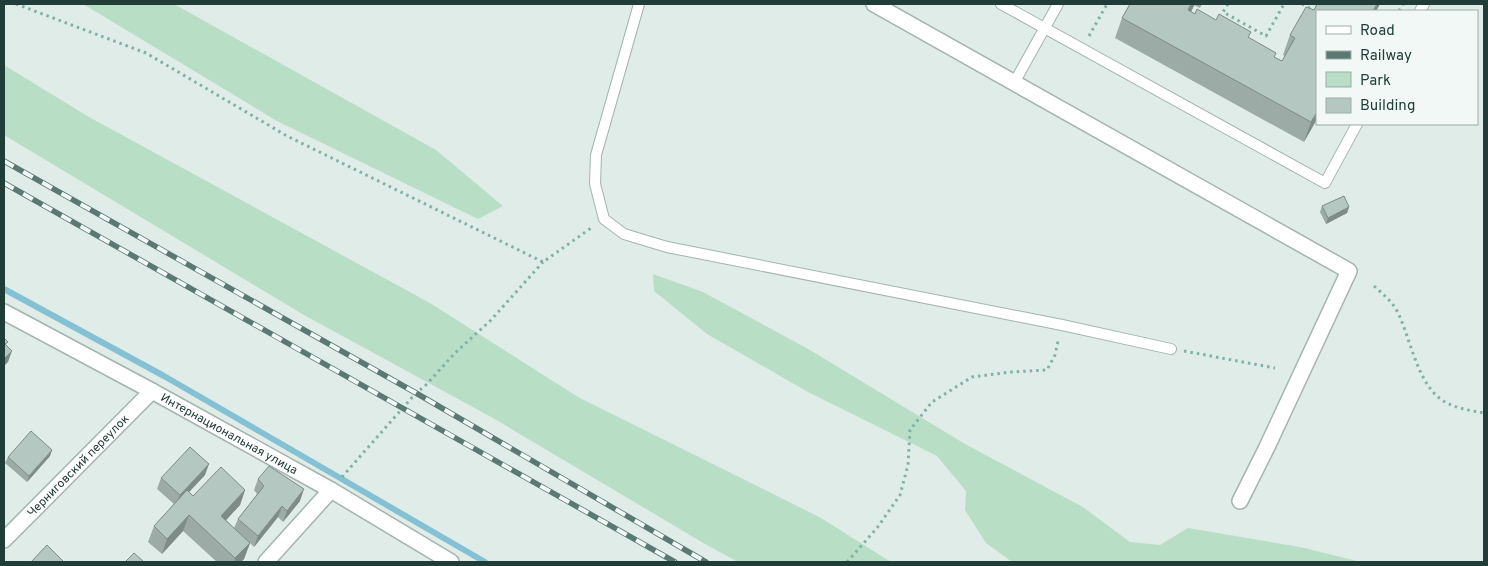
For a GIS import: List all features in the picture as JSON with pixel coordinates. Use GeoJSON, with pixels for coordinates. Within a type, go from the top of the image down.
{"type":"FeatureCollection","features":[{"type":"Feature","properties":{"kind":"street"},"geometry":{"type":"LineString","coordinates":[[874,4],[1349,271],[1240,501]]}},
{"type":"Feature","properties":{"kind":"street","name":"Интернациональная улица"},"geometry":{"type":"LineString","coordinates":[[4,312],[331,490],[451,562]]}},
{"type":"Feature","properties":{"kind":"street","name":"Черниговский переулок"},"geometry":{"type":"LineString","coordinates":[[4,540],[152,392]]}},
{"type":"Feature","properties":{"kind":"street"},"geometry":{"type":"LineString","coordinates":[[266,562],[331,490]]}},
{"type":"Feature","properties":{"kind":"lane"},"geometry":{"type":"LineString","coordinates":[[639,4],[596,155],[595,184],[604,219],[624,234],[667,248],[1171,349]]}},
{"type":"Feature","properties":{"kind":"lane"},"geometry":{"type":"LineString","coordinates":[[1001,4],[1325,182],[1356,125]]}},
{"type":"Feature","properties":{"kind":"lane"},"geometry":{"type":"LineString","coordinates":[[1014,83],[1058,4]]}},
{"type":"Feature","properties":{"kind":"path"},"geometry":{"type":"LineString","coordinates":[[16,4],[146,53],[287,136],[543,262]]}},
{"type":"Feature","properties":{"kind":"path"},"geometry":{"type":"LineString","coordinates":[[1085,42],[1106,4]]}},
{"type":"Feature","properties":{"kind":"path"},"geometry":{"type":"LineString","coordinates":[[1228,4],[1223,12],[1266,36],[1284,4]]}},
{"type":"Feature","properties":{"kind":"path"},"geometry":{"type":"LineString","coordinates":[[1302,4],[1316,11]]}},
{"type":"Feature","properties":{"kind":"path"},"geometry":{"type":"LineString","coordinates":[[347,472],[416,393],[425,386],[454,353],[491,320],[543,262],[604,219]]}},
{"type":"Feature","properties":{"kind":"path"},"geometry":{"type":"LineString","coordinates":[[1374,286],[1388,298],[1399,314],[1415,359],[1436,396],[1460,408],[1484,414]]}},
{"type":"Feature","properties":{"kind":"path"},"geometry":{"type":"LineString","coordinates":[[848,562],[877,528],[900,495],[908,465],[910,430],[932,402],[972,376],[1047,370],[1055,355],[1062,326]]}},
{"type":"Feature","properties":{"kind":"path"},"geometry":{"type":"LineString","coordinates":[[1171,349],[1275,368]]}},
{"type":"Feature","properties":{"kind":"green space"},"geometry":{"type":"Polygon","coordinates":[[[83,4],[174,4],[436,150],[503,206],[478,219],[277,121],[83,4]]]}},
{"type":"Feature","properties":{"kind":"green space"},"geometry":{"type":"Polygon","coordinates":[[[4,65],[89,117],[430,303],[578,397],[821,518],[891,562],[738,562],[705,544],[493,418],[304,315],[4,135],[4,65]]]}},
{"type":"Feature","properties":{"kind":"green space"},"geometry":{"type":"Polygon","coordinates":[[[653,274],[703,292],[810,350],[965,444],[1083,507],[1130,542],[1160,545],[1188,528],[1300,547],[1361,562],[1012,562],[986,543],[965,510],[966,491],[937,456],[808,392],[707,334],[654,291],[653,274]]]}},
{"type":"Feature","properties":{"kind":"building"},"geometry":{"type":"Polygon","coordinates":[[[1130,4],[1191,4],[1188,10],[1195,14],[1197,9],[1216,20],[1219,14],[1251,32],[1248,37],[1276,53],[1274,57],[1282,61],[1295,38],[1290,35],[1306,7],[1314,10],[1317,4],[1377,4],[1374,10],[1316,10],[1316,114],[1311,122],[1122,18],[1130,4]]]}},
{"type":"Feature","properties":{"kind":"building"},"geometry":{"type":"Polygon","coordinates":[[[1344,196],[1349,207],[1328,218],[1322,206],[1344,196]]]}},
{"type":"Feature","properties":{"kind":"building"},"geometry":{"type":"Polygon","coordinates":[[[4,338],[8,342],[5,344],[12,351],[4,359],[4,338]]]}},
{"type":"Feature","properties":{"kind":"building"},"geometry":{"type":"Polygon","coordinates":[[[31,431],[52,450],[29,476],[8,457],[31,431]]]}},
{"type":"Feature","properties":{"kind":"building"},"geometry":{"type":"Polygon","coordinates":[[[190,447],[209,464],[180,495],[161,478],[190,447]]]}},
{"type":"Feature","properties":{"kind":"building"},"geometry":{"type":"Polygon","coordinates":[[[269,466],[304,489],[287,511],[282,506],[258,536],[238,519],[264,486],[258,479],[269,466]]]}},
{"type":"Feature","properties":{"kind":"building"},"geometry":{"type":"Polygon","coordinates":[[[221,467],[245,490],[221,516],[250,543],[235,558],[189,515],[167,539],[154,526],[187,490],[193,496],[221,467]]]}},
{"type":"Feature","properties":{"kind":"building"},"geometry":{"type":"Polygon","coordinates":[[[47,545],[64,562],[31,562],[47,545]]]}},
{"type":"Feature","properties":{"kind":"building"},"geometry":{"type":"Polygon","coordinates":[[[134,553],[144,562],[125,562],[134,553]]]}},
{"type":"Feature","properties":{"kind":"waterway"},"geometry":{"type":"LineString","coordinates":[[4,289],[164,376],[485,562]]}},
{"type":"Feature","properties":{"kind":"railway"},"geometry":{"type":"LineString","coordinates":[[4,161],[416,393],[706,562]]}},
{"type":"Feature","properties":{"kind":"railway"},"geometry":{"type":"LineString","coordinates":[[4,183],[675,562]]}}]}
